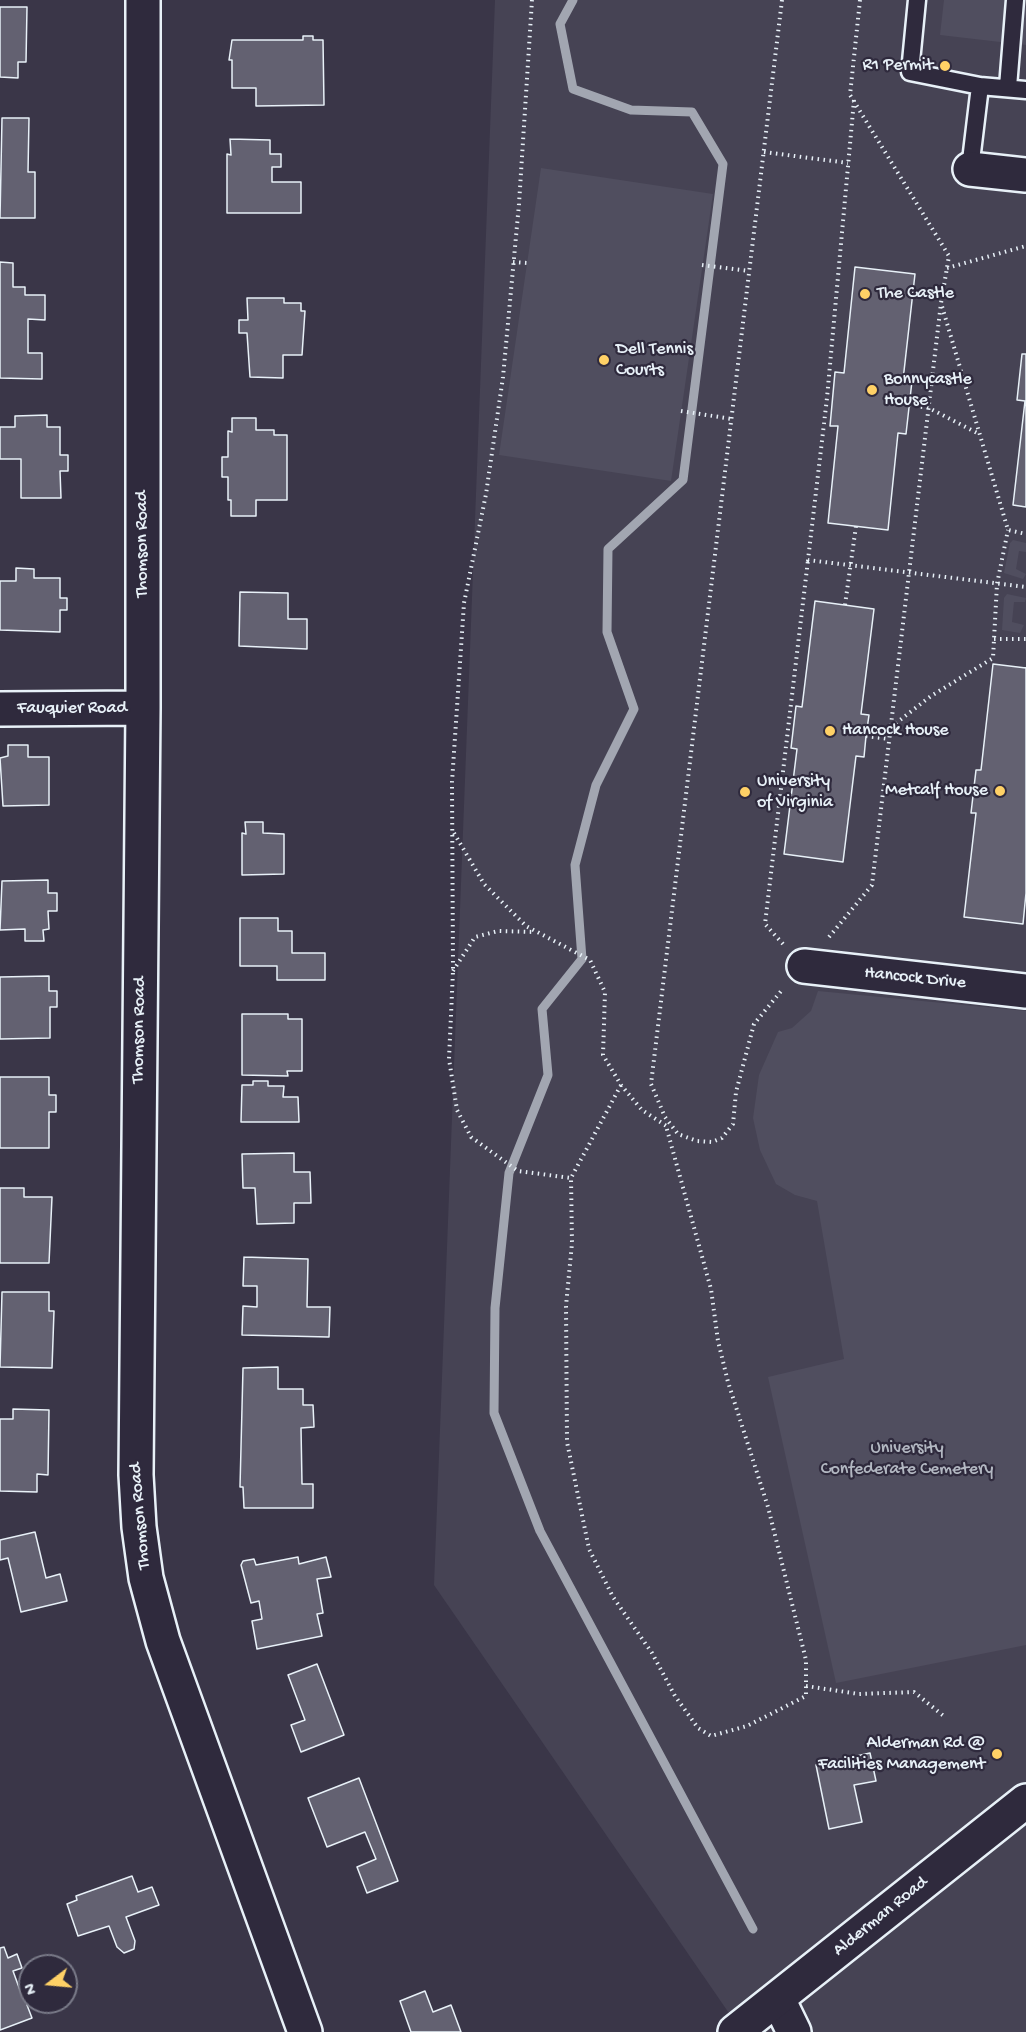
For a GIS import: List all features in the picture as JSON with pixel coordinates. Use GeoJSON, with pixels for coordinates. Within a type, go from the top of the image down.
{"type":"FeatureCollection","features":[{"type":"Feature","properties":{"kind":"street","name":"Thomson Road"},"geometry":{"type":"LineString","coordinates":[[144,0],[143,708],[136,1475],[139,1527],[146,1578],[163,1641],[305,2032]]}},
{"type":"Feature","properties":{"kind":"street"},"geometry":{"type":"LineString","coordinates":[[970,169],[1026,175]]}},
{"type":"Feature","properties":{"kind":"street","name":"Fauquier Road"},"geometry":{"type":"LineString","coordinates":[[0,709],[143,708]]}},
{"type":"Feature","properties":{"kind":"street","name":"Hancock Drive"},"geometry":{"type":"LineString","coordinates":[[804,966],[1026,991]]}},
{"type":"Feature","properties":{"kind":"street","name":"Alderman Road"},"geometry":{"type":"LineString","coordinates":[[735,2032],[1026,1802]]}},
{"type":"Feature","properties":{"kind":"street"},"geometry":{"type":"LineString","coordinates":[[778,1999],[794,2032]]}},
{"type":"Feature","properties":{"kind":"lane"},"geometry":{"type":"LineString","coordinates":[[917,0],[910,72],[980,86],[1026,90]]}},
{"type":"Feature","properties":{"kind":"lane"},"geometry":{"type":"LineString","coordinates":[[1008,87],[1016,0]]}},
{"type":"Feature","properties":{"kind":"lane"},"geometry":{"type":"LineString","coordinates":[[970,169],[980,86]]}},
{"type":"Feature","properties":{"kind":"path"},"geometry":{"type":"LineString","coordinates":[[532,0],[513,261],[500,400],[486,494],[464,603],[452,782],[453,971],[449,1059],[457,1110],[471,1137],[518,1171],[571,1178]]}},
{"type":"Feature","properties":{"kind":"path"},"geometry":{"type":"LineString","coordinates":[[678,1134],[665,1117],[651,1084],[782,0]]}},
{"type":"Feature","properties":{"kind":"path"},"geometry":{"type":"LineString","coordinates":[[453,832],[484,884],[526,926],[590,960],[605,992],[603,1055],[621,1085],[642,1110],[678,1134],[697,1141],[712,1142],[722,1138],[733,1124],[736,1092],[754,1024],[872,885],[948,256],[850,94],[861,0]]}},
{"type":"Feature","properties":{"kind":"path"},"geometry":{"type":"LineString","coordinates":[[804,966],[765,924],[792,725],[808,560],[830,398],[854,100]]}},
{"type":"Feature","properties":{"kind":"path"},"geometry":{"type":"LineString","coordinates":[[764,152],[848,163]]}},
{"type":"Feature","properties":{"kind":"path"},"geometry":{"type":"LineString","coordinates":[[947,268],[1026,246]]}},
{"type":"Feature","properties":{"kind":"path"},"geometry":{"type":"LineString","coordinates":[[513,261],[527,263]]}},
{"type":"Feature","properties":{"kind":"path"},"geometry":{"type":"LineString","coordinates":[[702,265],[749,271]]}},
{"type":"Feature","properties":{"kind":"path"},"geometry":{"type":"LineString","coordinates":[[891,728],[931,696],[993,658],[997,584],[1008,530],[941,303]]}},
{"type":"Feature","properties":{"kind":"path"},"geometry":{"type":"LineString","coordinates":[[909,405],[929,408],[980,435]]}},
{"type":"Feature","properties":{"kind":"path"},"geometry":{"type":"LineString","coordinates":[[681,411],[732,419]]}},
{"type":"Feature","properties":{"kind":"path"},"geometry":{"type":"LineString","coordinates":[[845,605],[856,526]]}},
{"type":"Feature","properties":{"kind":"path"},"geometry":{"type":"LineString","coordinates":[[1008,530],[1026,534]]}},
{"type":"Feature","properties":{"kind":"path"},"geometry":{"type":"LineString","coordinates":[[808,560],[1026,587]]}},
{"type":"Feature","properties":{"kind":"path"},"geometry":{"type":"LineString","coordinates":[[994,639],[1026,639]]}},
{"type":"Feature","properties":{"kind":"path"},"geometry":{"type":"LineString","coordinates":[[866,736],[889,739]]}},
{"type":"Feature","properties":{"kind":"path"},"geometry":{"type":"LineString","coordinates":[[453,971],[475,937],[498,931],[537,932]]}},
{"type":"Feature","properties":{"kind":"path"},"geometry":{"type":"LineString","coordinates":[[621,1085],[571,1178],[572,1244],[566,1306],[567,1442],[589,1550],[613,1597],[652,1653],[675,1696],[698,1728],[711,1736],[747,1726],[806,1696],[806,1660],[768,1507],[728,1382],[718,1341],[711,1289],[666,1126]]}},
{"type":"Feature","properties":{"kind":"path"},"geometry":{"type":"LineString","coordinates":[[806,1686],[859,1695],[914,1692],[945,1717]]}},
{"type":"Feature","properties":{"kind":"shaded area","name":"University of Virginia"},"geometry":{"type":"Polygon","coordinates":[[[495,0],[1026,0],[1026,2032],[742,2032],[434,1585],[495,0]]]}},
{"type":"Feature","properties":{"kind":"green space"},"geometry":{"type":"Polygon","coordinates":[[[944,0],[1026,0],[1026,45],[940,35],[944,0]]]}},
{"type":"Feature","properties":{"kind":"green space","name":"Dell Tennis Courts"},"geometry":{"type":"Polygon","coordinates":[[[541,168],[713,194],[671,481],[499,455],[541,168]]]}},
{"type":"Feature","properties":{"kind":"green space"},"geometry":{"type":"Polygon","coordinates":[[[1013,540],[1026,543],[1026,552],[1019,551],[1016,569],[1026,574],[1023,579],[1004,573],[1010,543],[1013,540]]]}},
{"type":"Feature","properties":{"kind":"green space"},"geometry":{"type":"Polygon","coordinates":[[[1007,594],[1026,598],[1025,602],[1014,602],[1012,622],[1024,625],[1020,633],[1002,630],[1004,598],[1007,594]]]}},
{"type":"Feature","properties":{"kind":"green space","name":"University Confederate Cemetery"},"geometry":{"type":"Polygon","coordinates":[[[818,991],[1026,1011],[1026,1645],[836,1683],[768,1377],[844,1359],[817,1201],[795,1195],[776,1184],[760,1150],[753,1118],[759,1075],[778,1032],[792,1028],[811,1011],[818,991]]]}},
{"type":"Feature","properties":{"kind":"building"},"geometry":{"type":"Polygon","coordinates":[[[0,7],[27,7],[26,62],[18,62],[18,78],[0,77],[0,7]]]}},
{"type":"Feature","properties":{"kind":"building"},"geometry":{"type":"Polygon","coordinates":[[[303,36],[313,36],[313,40],[323,40],[324,105],[256,106],[256,88],[232,88],[232,60],[229,60],[232,40],[303,40],[303,36]]]}},
{"type":"Feature","properties":{"kind":"building"},"geometry":{"type":"Polygon","coordinates":[[[2,118],[29,118],[28,172],[35,172],[35,218],[0,218],[2,118]]]}},
{"type":"Feature","properties":{"kind":"building"},"geometry":{"type":"Polygon","coordinates":[[[230,139],[270,140],[270,154],[281,154],[281,167],[272,167],[272,182],[301,182],[301,213],[227,213],[227,154],[231,155],[230,139]]]}},
{"type":"Feature","properties":{"kind":"building"},"geometry":{"type":"Polygon","coordinates":[[[0,262],[13,263],[13,287],[25,287],[25,295],[45,295],[45,320],[28,319],[28,353],[42,353],[42,379],[0,378],[0,262]]]}},
{"type":"Feature","properties":{"kind":"building","name":"Bonnycastle House"},"geometry":{"type":"Polygon","coordinates":[[[855,267],[915,274],[903,380],[912,381],[906,434],[898,433],[888,530],[828,523],[838,426],[830,426],[835,372],[844,373],[855,267]]]}},
{"type":"Feature","properties":{"kind":"building"},"geometry":{"type":"Polygon","coordinates":[[[247,298],[284,298],[284,303],[301,303],[301,311],[305,311],[302,355],[283,355],[283,378],[250,377],[247,333],[239,333],[239,320],[248,320],[247,298]]]}},
{"type":"Feature","properties":{"kind":"building"},"geometry":{"type":"Polygon","coordinates":[[[1022,354],[1026,354],[1026,507],[1013,505],[1025,401],[1017,400],[1022,354]]]}},
{"type":"Feature","properties":{"kind":"building"},"geometry":{"type":"Polygon","coordinates":[[[47,415],[47,427],[60,427],[60,455],[68,455],[68,471],[60,471],[61,498],[21,498],[21,459],[0,459],[0,427],[15,427],[15,416],[47,415]]]}},
{"type":"Feature","properties":{"kind":"building"},"geometry":{"type":"Polygon","coordinates":[[[232,418],[256,418],[256,430],[274,430],[274,435],[287,435],[287,500],[256,500],[256,516],[231,516],[228,477],[222,477],[222,457],[228,457],[228,431],[232,432],[232,418]]]}},
{"type":"Feature","properties":{"kind":"building"},"geometry":{"type":"Polygon","coordinates":[[[16,568],[34,569],[34,578],[60,578],[60,598],[67,598],[67,610],[60,610],[60,632],[0,630],[0,581],[16,581],[16,568]]]}},
{"type":"Feature","properties":{"kind":"building"},"geometry":{"type":"Polygon","coordinates":[[[240,592],[288,593],[288,619],[307,619],[307,649],[239,646],[240,592]]]}},
{"type":"Feature","properties":{"kind":"building","name":"Hancock House"},"geometry":{"type":"Polygon","coordinates":[[[815,601],[874,609],[861,714],[869,715],[864,757],[856,756],[843,862],[784,854],[797,749],[791,748],[796,706],[802,707],[815,601]]]}},
{"type":"Feature","properties":{"kind":"building","name":"Metcalf House"},"geometry":{"type":"Polygon","coordinates":[[[993,664],[1026,668],[1026,893],[1023,924],[964,917],[976,813],[971,813],[976,770],[981,770],[993,664]]]}},
{"type":"Feature","properties":{"kind":"building"},"geometry":{"type":"Polygon","coordinates":[[[8,745],[28,745],[28,757],[49,757],[49,805],[3,806],[0,758],[8,756],[8,745]]]}},
{"type":"Feature","properties":{"kind":"building"},"geometry":{"type":"Polygon","coordinates":[[[245,822],[263,822],[263,833],[284,834],[284,874],[242,875],[242,833],[246,834],[245,822]]]}},
{"type":"Feature","properties":{"kind":"building"},"geometry":{"type":"Polygon","coordinates":[[[48,880],[48,893],[57,893],[57,911],[48,911],[49,929],[43,930],[44,941],[25,941],[25,929],[0,930],[2,881],[48,880]]]}},
{"type":"Feature","properties":{"kind":"building"},"geometry":{"type":"Polygon","coordinates":[[[240,918],[278,918],[278,931],[292,931],[292,953],[325,953],[325,980],[277,980],[277,966],[240,966],[240,918]]]}},
{"type":"Feature","properties":{"kind":"building"},"geometry":{"type":"Polygon","coordinates":[[[49,976],[49,991],[57,991],[57,1007],[50,1007],[50,1038],[0,1039],[0,977],[49,976]]]}},
{"type":"Feature","properties":{"kind":"building"},"geometry":{"type":"Polygon","coordinates":[[[242,1014],[288,1014],[288,1019],[302,1019],[302,1071],[287,1071],[288,1076],[242,1075],[242,1014]]]}},
{"type":"Feature","properties":{"kind":"building"},"geometry":{"type":"Polygon","coordinates":[[[0,1077],[49,1077],[49,1095],[56,1095],[56,1112],[49,1112],[49,1148],[0,1148],[0,1077]]]}},
{"type":"Feature","properties":{"kind":"building"},"geometry":{"type":"Polygon","coordinates":[[[253,1081],[268,1081],[268,1086],[284,1086],[283,1097],[298,1097],[299,1122],[241,1122],[242,1085],[253,1085],[253,1081]]]}},
{"type":"Feature","properties":{"kind":"building"},"geometry":{"type":"Polygon","coordinates":[[[294,1153],[294,1172],[310,1172],[311,1203],[294,1203],[294,1223],[257,1224],[255,1188],[243,1188],[242,1154],[294,1153]]]}},
{"type":"Feature","properties":{"kind":"building"},"geometry":{"type":"Polygon","coordinates":[[[0,1188],[24,1188],[24,1197],[52,1197],[49,1263],[0,1263],[0,1188]]]}},
{"type":"Feature","properties":{"kind":"building"},"geometry":{"type":"Polygon","coordinates":[[[244,1257],[308,1259],[307,1307],[330,1307],[329,1337],[242,1335],[243,1306],[257,1307],[257,1286],[243,1286],[244,1257]]]}},
{"type":"Feature","properties":{"kind":"building"},"geometry":{"type":"Polygon","coordinates":[[[2,1292],[49,1292],[49,1311],[54,1311],[52,1368],[0,1367],[2,1292]]]}},
{"type":"Feature","properties":{"kind":"building"},"geometry":{"type":"Polygon","coordinates":[[[278,1367],[278,1389],[303,1389],[303,1405],[313,1405],[314,1427],[301,1428],[302,1484],[313,1484],[313,1508],[244,1508],[243,1487],[240,1487],[243,1368],[278,1367]]]}},
{"type":"Feature","properties":{"kind":"building"},"geometry":{"type":"Polygon","coordinates":[[[13,1409],[49,1410],[48,1475],[37,1474],[37,1492],[0,1491],[0,1419],[13,1419],[13,1409]]]}},
{"type":"Feature","properties":{"kind":"building"},"geometry":{"type":"Polygon","coordinates":[[[35,1532],[46,1578],[60,1574],[67,1601],[21,1612],[8,1558],[0,1560],[0,1540],[35,1532]]]}},
{"type":"Feature","properties":{"kind":"building"},"geometry":{"type":"Polygon","coordinates":[[[298,1557],[299,1564],[326,1557],[331,1577],[317,1579],[323,1613],[317,1614],[322,1636],[257,1649],[252,1621],[262,1619],[259,1601],[251,1603],[241,1565],[243,1561],[254,1559],[256,1565],[298,1557]]]}},
{"type":"Feature","properties":{"kind":"building"},"geometry":{"type":"Polygon","coordinates":[[[317,1664],[344,1735],[301,1752],[291,1725],[305,1720],[288,1675],[317,1664]]]}},
{"type":"Feature","properties":{"kind":"building"},"geometry":{"type":"Polygon","coordinates":[[[870,1753],[876,1781],[854,1785],[862,1822],[829,1829],[816,1765],[870,1753]]]}},
{"type":"Feature","properties":{"kind":"building"},"geometry":{"type":"Polygon","coordinates":[[[359,1778],[398,1881],[367,1893],[357,1867],[376,1859],[365,1832],[327,1847],[308,1798],[359,1778]]]}},
{"type":"Feature","properties":{"kind":"building"},"geometry":{"type":"Polygon","coordinates":[[[132,1876],[138,1892],[152,1887],[159,1905],[126,1917],[135,1941],[134,1949],[124,1953],[117,1947],[109,1926],[78,1936],[67,1904],[77,1900],[76,1896],[132,1876]]]}},
{"type":"Feature","properties":{"kind":"building"},"geometry":{"type":"Polygon","coordinates":[[[4,1947],[8,1958],[17,1954],[18,1969],[13,1971],[18,1985],[18,2014],[30,2014],[32,2018],[0,2030],[0,1948],[4,1947]]]}},
{"type":"Feature","properties":{"kind":"building"},"geometry":{"type":"Polygon","coordinates":[[[425,1991],[433,2012],[451,2005],[461,2032],[411,2032],[400,2001],[425,1991]]]}},
{"type":"Feature","properties":{"kind":"waterway"},"geometry":{"type":"LineString","coordinates":[[573,0],[560,24],[573,89],[631,110],[692,112],[723,164],[683,480],[608,549],[607,632],[634,709],[596,785],[575,865],[582,959],[542,1009],[548,1075],[509,1173],[495,1308],[494,1413],[540,1531],[753,1929]]}},
{"type":"Feature","properties":{"kind":"place","name":"R1 Permit"},"geometry":{"type":"Point","coordinates":[945,66]}},
{"type":"Feature","properties":{"kind":"place","name":"The Castle"},"geometry":{"type":"Point","coordinates":[865,294]}},
{"type":"Feature","properties":{"kind":"place","name":"Dell Tennis Courts"},"geometry":{"type":"Point","coordinates":[604,360]}},
{"type":"Feature","properties":{"kind":"place","name":"Bonnycastle House"},"geometry":{"type":"Point","coordinates":[872,390]}},
{"type":"Feature","properties":{"kind":"place","name":"Hancock House"},"geometry":{"type":"Point","coordinates":[830,731]}},
{"type":"Feature","properties":{"kind":"place","name":"Metcalf House"},"geometry":{"type":"Point","coordinates":[1000,791]}},
{"type":"Feature","properties":{"kind":"place","name":"University of Virginia"},"geometry":{"type":"Point","coordinates":[745,792]}},
{"type":"Feature","properties":{"kind":"place","name":"Alderman Rd @ Facilities Management"},"geometry":{"type":"Point","coordinates":[997,1754]}}]}
